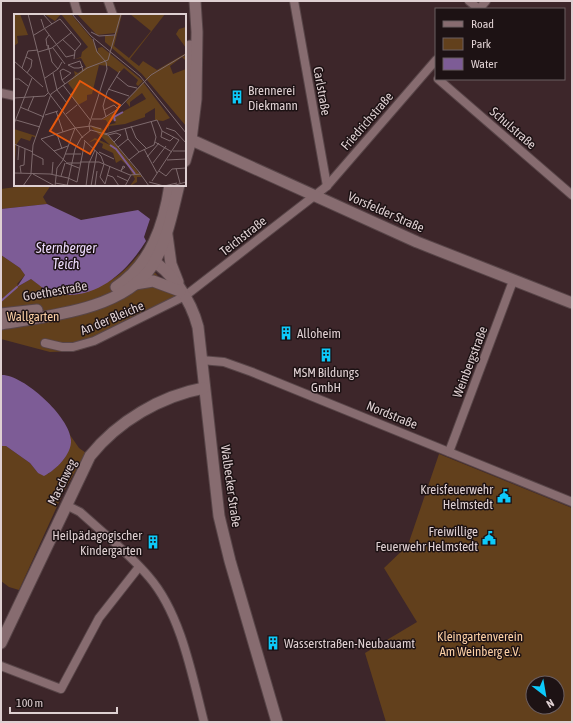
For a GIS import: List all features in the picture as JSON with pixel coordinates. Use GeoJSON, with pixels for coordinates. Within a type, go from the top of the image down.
{"type":"FeatureCollection","features":[{"type":"Feature","properties":{"kind":"main road"},"geometry":{"type":"LineString","coordinates":[[186,154],[196,99],[197,32],[195,20],[195,1]]}},
{"type":"Feature","properties":{"kind":"main road"},"geometry":{"type":"LineString","coordinates":[[186,97],[192,32],[195,20]]}},
{"type":"Feature","properties":{"kind":"main road","name":"Vorsfelder Straße"},"geometry":{"type":"LineString","coordinates":[[188,139],[417,242],[572,303]]}},
{"type":"Feature","properties":{"kind":"main road"},"geometry":{"type":"LineString","coordinates":[[151,259],[170,186]]}},
{"type":"Feature","properties":{"kind":"main road"},"geometry":{"type":"LineString","coordinates":[[151,259],[167,234],[179,186]]}},
{"type":"Feature","properties":{"kind":"main road"},"geometry":{"type":"LineString","coordinates":[[167,234],[171,264],[184,294]]}},
{"type":"Feature","properties":{"kind":"main road","name":"Goethestraße"},"geometry":{"type":"LineString","coordinates":[[1,324],[91,305],[116,296],[134,284],[148,271],[151,259]]}},
{"type":"Feature","properties":{"kind":"main road","name":"Goethestraße"},"geometry":{"type":"LineString","coordinates":[[1,314],[64,306],[98,297],[126,281],[151,259]]}},
{"type":"Feature","properties":{"kind":"main road","name":"Walbecker Straße"},"geometry":{"type":"LineString","coordinates":[[151,259],[184,294],[195,316],[198,327],[219,516],[230,561],[277,722]]}},
{"type":"Feature","properties":{"kind":"main road"},"geometry":{"type":"LineString","coordinates":[[134,284],[153,282],[184,294]]}},
{"type":"Feature","properties":{"kind":"main road","name":"Maschweg"},"geometry":{"type":"LineString","coordinates":[[1,643],[90,456],[110,435],[137,416],[186,392],[204,388]]}},
{"type":"Feature","properties":{"kind":"street"},"geometry":{"type":"LineString","coordinates":[[74,1],[78,14]]}},
{"type":"Feature","properties":{"kind":"street"},"geometry":{"type":"LineString","coordinates":[[108,1],[113,14]]}},
{"type":"Feature","properties":{"kind":"street","name":"Carlstraße"},"geometry":{"type":"LineString","coordinates":[[294,1],[327,186]]}},
{"type":"Feature","properties":{"kind":"street"},"geometry":{"type":"LineString","coordinates":[[470,1],[478,8]]}},
{"type":"Feature","properties":{"kind":"street","name":"Friedrichstraße"},"geometry":{"type":"LineString","coordinates":[[315,195],[327,186],[435,61]]}},
{"type":"Feature","properties":{"kind":"street","name":"Schulstraße"},"geometry":{"type":"LineString","coordinates":[[428,70],[435,76]]}},
{"type":"Feature","properties":{"kind":"street","name":"Schulstraße"},"geometry":{"type":"LineString","coordinates":[[439,80],[572,195]]}},
{"type":"Feature","properties":{"kind":"street"},"geometry":{"type":"LineString","coordinates":[[1,93],[14,96]]}},
{"type":"Feature","properties":{"kind":"street","name":"Teichstraße"},"geometry":{"type":"LineString","coordinates":[[184,294],[315,195]]}},
{"type":"Feature","properties":{"kind":"street","name":"Weinbergstraße"},"geometry":{"type":"LineString","coordinates":[[450,452],[513,281]]}},
{"type":"Feature","properties":{"kind":"street","name":"An der Bleiche"},"geometry":{"type":"LineString","coordinates":[[45,343],[62,347],[73,347],[94,341],[184,294]]}},
{"type":"Feature","properties":{"kind":"street","name":"Nordstraße"},"geometry":{"type":"LineString","coordinates":[[201,360],[224,362],[572,502]]}},
{"type":"Feature","properties":{"kind":"street"},"geometry":{"type":"LineString","coordinates":[[66,505],[80,512],[149,576],[170,609],[182,641],[204,722]]}},
{"type":"Feature","properties":{"kind":"street"},"geometry":{"type":"LineString","coordinates":[[1,666],[61,689],[99,618],[139,567]]}},
{"type":"Feature","properties":{"kind":"green space"},"geometry":{"type":"Polygon","coordinates":[[[24,186],[50,186],[43,197],[47,204],[1,209],[1,189],[24,186]]]}},
{"type":"Feature","properties":{"kind":"green space","name":"Wallgarten"},"geometry":{"type":"Polygon","coordinates":[[[139,254],[181,303],[95,345],[77,351],[50,352],[1,339],[1,255],[20,268],[25,275],[17,284],[19,286],[31,279],[49,291],[63,294],[98,287],[120,274],[139,254]]]}},
{"type":"Feature","properties":{"kind":"green space"},"geometry":{"type":"Polygon","coordinates":[[[70,435],[79,448],[86,453],[64,491],[19,590],[9,587],[1,581],[1,446],[6,446],[30,463],[38,473],[48,474],[61,462],[68,452],[70,447],[70,435]]]}},
{"type":"Feature","properties":{"kind":"green space","name":"Kleingartenverein Am Weinberg e.V."},"geometry":{"type":"Polygon","coordinates":[[[439,454],[572,508],[572,722],[386,722],[365,653],[417,622],[384,568],[408,545],[439,454]]]}},
{"type":"Feature","properties":{"kind":"water","name":"Sternberger Teich"},"geometry":{"type":"Polygon","coordinates":[[[47,204],[81,220],[138,210],[150,219],[144,237],[146,241],[129,264],[119,274],[96,289],[69,295],[54,293],[45,289],[31,279],[17,287],[25,275],[20,268],[1,255],[1,209],[47,204]]]}},
{"type":"Feature","properties":{"kind":"water"},"geometry":{"type":"Polygon","coordinates":[[[2,375],[22,382],[44,399],[55,409],[69,431],[71,445],[69,451],[58,466],[44,476],[38,473],[30,463],[6,446],[1,446],[2,375]]]}},
{"type":"Feature","properties":{"kind":"waterway"},"geometry":{"type":"LineString","coordinates":[[1,301],[17,287]]}},
{"type":"Feature","properties":{"kind":"place","name":"Brennerei Diekmann"},"geometry":{"type":"Point","coordinates":[237,97]}},
{"type":"Feature","properties":{"kind":"place","name":"Alloheim"},"geometry":{"type":"Point","coordinates":[286,333]}},
{"type":"Feature","properties":{"kind":"place","name":"MSM Bildungs GmbH"},"geometry":{"type":"Point","coordinates":[326,355]}},
{"type":"Feature","properties":{"kind":"place","name":"Kreisfeuerwehr Helmstedt"},"geometry":{"type":"Point","coordinates":[504,496]}},
{"type":"Feature","properties":{"kind":"place","name":"Freiwillige Feuerwehr Helmstedt"},"geometry":{"type":"Point","coordinates":[489,538]}},
{"type":"Feature","properties":{"kind":"place","name":"Heilpädagogischer Kindergarten"},"geometry":{"type":"Point","coordinates":[153,542]}},
{"type":"Feature","properties":{"kind":"place","name":"Wasserstraßen-Neubauamt"},"geometry":{"type":"Point","coordinates":[273,643]}}]}
